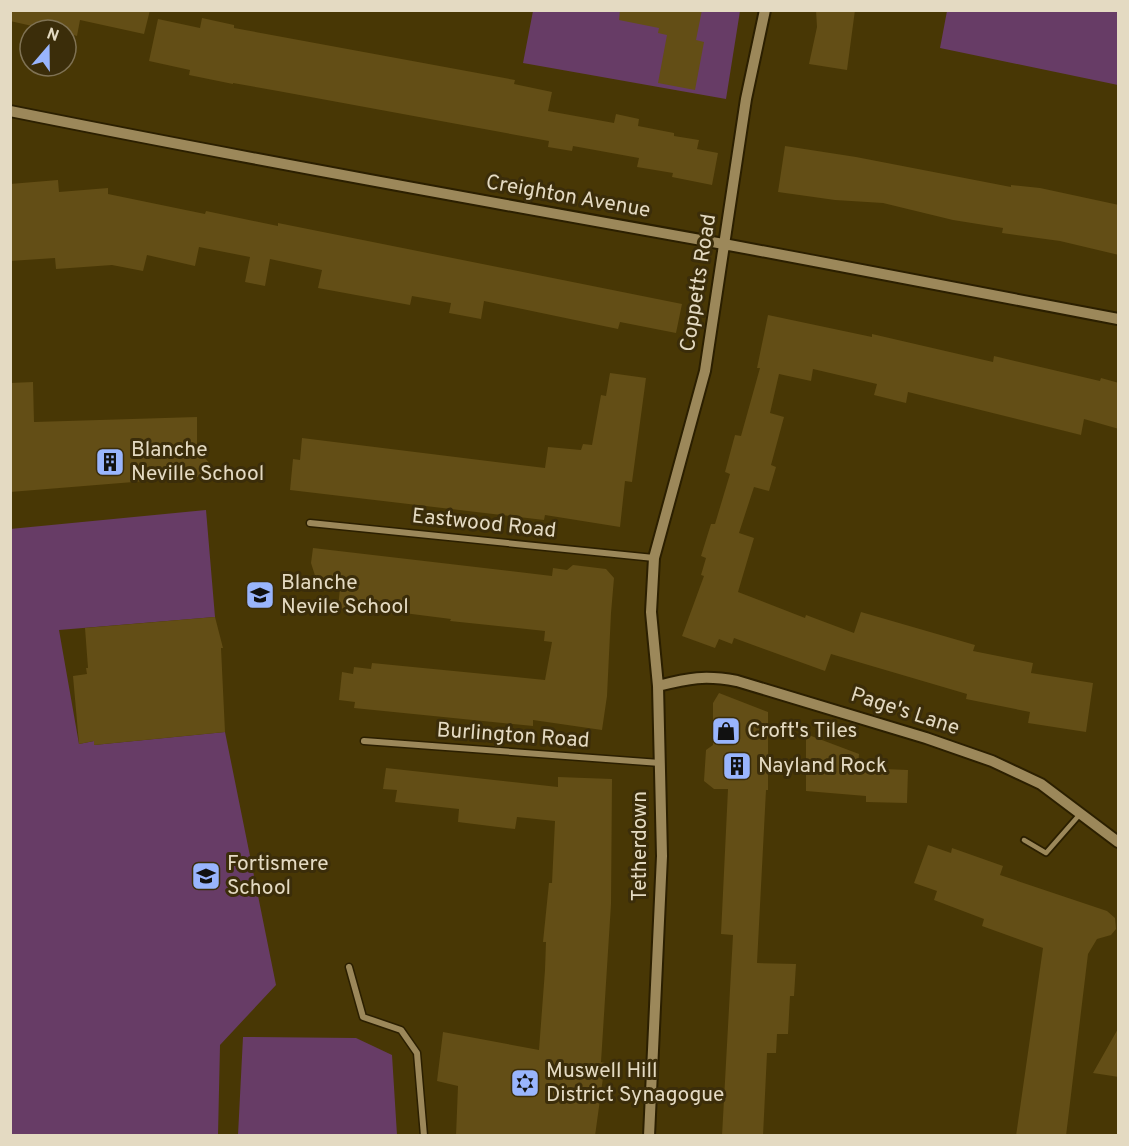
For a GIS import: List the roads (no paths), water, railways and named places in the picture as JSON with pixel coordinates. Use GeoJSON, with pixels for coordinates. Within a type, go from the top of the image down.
{"type":"FeatureCollection","features":[{"type":"Feature","properties":{"kind":"street","name":"Coppetts Road"},"geometry":{"type":"LineString","coordinates":[[654,558],[705,371],[747,99],[765,10]]}},
{"type":"Feature","properties":{"kind":"street","name":"Creighton Avenue"},"geometry":{"type":"LineString","coordinates":[[10,111],[1119,320]]}},
{"type":"Feature","properties":{"kind":"street","name":"Eastwood Road"},"geometry":{"type":"LineString","coordinates":[[310,523],[654,558]]}},
{"type":"Feature","properties":{"kind":"street","name":"Tetherdown"},"geometry":{"type":"LineString","coordinates":[[649,1136],[662,856],[658,686],[651,612],[654,558]]}},
{"type":"Feature","properties":{"kind":"street","name":"Page's Lane"},"geometry":{"type":"LineString","coordinates":[[658,686],[690,678],[714,676],[737,681],[903,731],[992,761],[1041,784],[1119,842]]}},
{"type":"Feature","properties":{"kind":"street","name":"Burlington Road"},"geometry":{"type":"LineString","coordinates":[[364,741],[660,763]]}},
{"type":"Feature","properties":{"kind":"street"},"geometry":{"type":"LineString","coordinates":[[349,967],[363,1017],[401,1030],[417,1053],[424,1136]]}},
{"type":"Feature","properties":{"kind":"lane"},"geometry":{"type":"LineString","coordinates":[[1024,840],[1046,853],[1081,813]]}},
{"type":"Feature","properties":{"kind":"place","name":"Blanche Neville School"},"geometry":{"type":"Point","coordinates":[110,462]}},
{"type":"Feature","properties":{"kind":"place","name":"Blanche Nevile School"},"geometry":{"type":"Point","coordinates":[260,595]}},
{"type":"Feature","properties":{"kind":"place","name":"Croft's Tiles"},"geometry":{"type":"Point","coordinates":[726,731]}},
{"type":"Feature","properties":{"kind":"place","name":"Nayland Rock"},"geometry":{"type":"Point","coordinates":[737,766]}},
{"type":"Feature","properties":{"kind":"place","name":"Fortismere School"},"geometry":{"type":"Point","coordinates":[206,876]}},
{"type":"Feature","properties":{"kind":"place","name":"Muswell Hill District Synagogue"},"geometry":{"type":"Point","coordinates":[525,1083]}}]}
